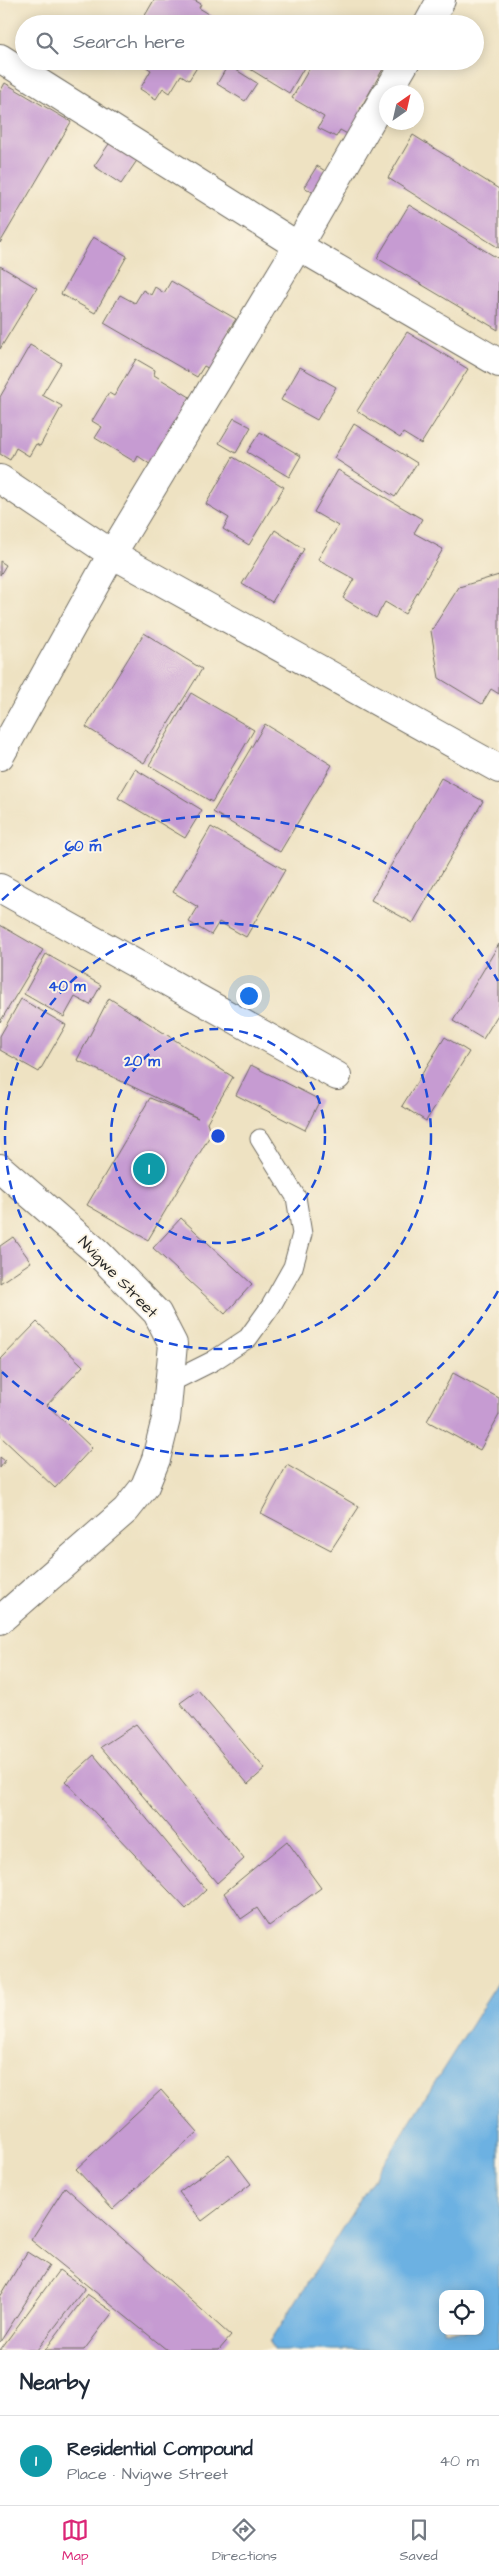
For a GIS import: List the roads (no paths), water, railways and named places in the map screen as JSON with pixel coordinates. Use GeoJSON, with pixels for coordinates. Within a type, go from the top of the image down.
{"type":"FeatureCollection","features":[{"type":"Feature","properties":{"kind":"street"},"geometry":{"type":"LineString","coordinates":[[433,15],[442,0]]}},
{"type":"Feature","properties":{"kind":"street"},"geometry":{"type":"LineString","coordinates":[[0,58],[15,67]]}},
{"type":"Feature","properties":{"kind":"street"},"geometry":{"type":"LineString","coordinates":[[19,70],[298,246],[499,362]]}},
{"type":"Feature","properties":{"kind":"street"},"geometry":{"type":"LineString","coordinates":[[392,85],[401,70]]}},
{"type":"Feature","properties":{"kind":"street"},"geometry":{"type":"LineString","coordinates":[[0,756],[112,554],[298,246],[379,107]]}},
{"type":"Feature","properties":{"kind":"street"},"geometry":{"type":"LineString","coordinates":[[0,479],[112,554],[499,768]]}},
{"type":"Feature","properties":{"kind":"street"},"geometry":{"type":"LineString","coordinates":[[0,888],[337,1076]]}},
{"type":"Feature","properties":{"kind":"street","name":"Nvigwe Street"},"geometry":{"type":"LineString","coordinates":[[0,1168],[97,1252],[157,1313],[173,1344],[171,1382],[166,1419],[156,1459],[145,1486],[126,1510],[0,1620]]}},
{"type":"Feature","properties":{"kind":"lane"},"geometry":{"type":"LineString","coordinates":[[171,1382],[213,1360],[248,1338],[271,1306],[293,1267],[302,1234],[296,1197],[260,1139]]}},
{"type":"Feature","properties":{"kind":"water"},"geometry":{"type":"Polygon","coordinates":[[[499,1981],[499,2350],[274,2350],[270,2342],[499,1981]]]}},
{"type":"Feature","properties":{"kind":"place","name":"Residential Compound"},"geometry":{"type":"Point","coordinates":[149,1169]}}]}
